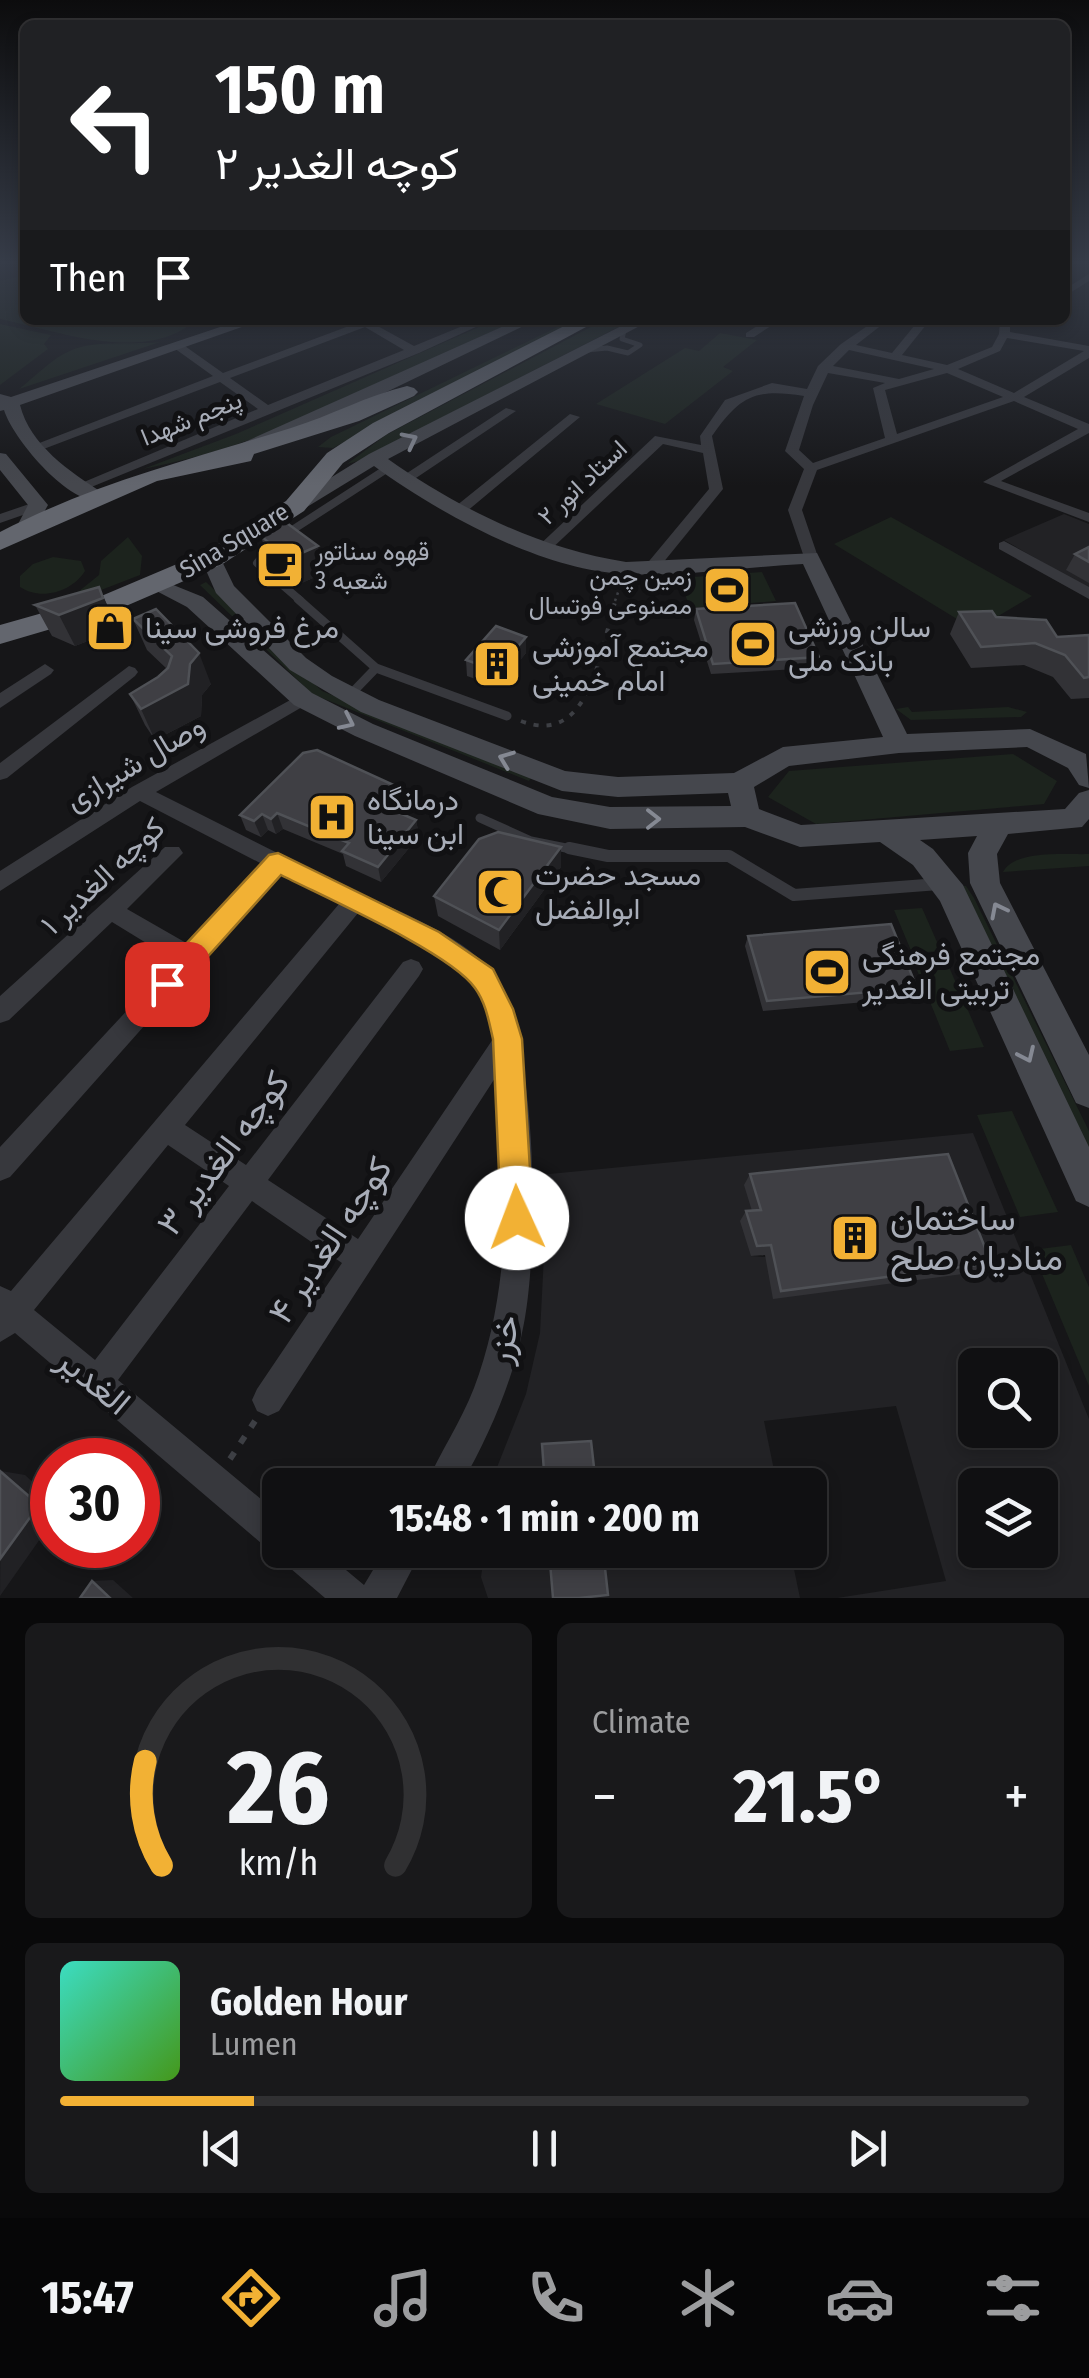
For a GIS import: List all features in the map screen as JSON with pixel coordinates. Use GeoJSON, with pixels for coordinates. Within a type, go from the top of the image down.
{"type":"FeatureCollection","features":[{"type":"Feature","properties":{"kind":"highway"},"geometry":{"type":"LineString","coordinates":[[521,337],[309,436],[305,444],[323,452],[334,450],[558,337]]}},
{"type":"Feature","properties":{"kind":"highway"},"geometry":{"type":"LineString","coordinates":[[215,460],[351,416]]}},
{"type":"Feature","properties":{"kind":"highway"},"geometry":{"type":"LineString","coordinates":[[298,481],[382,428]]}},
{"type":"Feature","properties":{"kind":"highway","name":"Sina Square"},"geometry":{"type":"LineString","coordinates":[[0,542],[87,492],[215,460],[279,455],[298,481],[215,569],[4,634]]}},
{"type":"Feature","properties":{"kind":"street"},"geometry":{"type":"LineString","coordinates":[[87,492],[12,421],[4,402],[206,337]]}},
{"type":"Feature","properties":{"kind":"street"},"geometry":{"type":"LineString","coordinates":[[36,447],[327,337]]}},
{"type":"Feature","properties":{"kind":"street"},"geometry":{"type":"LineString","coordinates":[[393,337],[416,350]]}},
{"type":"Feature","properties":{"kind":"street","name":"پنجم شهدا"},"geometry":{"type":"LineString","coordinates":[[87,492],[441,337]]}},
{"type":"Feature","properties":{"kind":"street"},"geometry":{"type":"LineString","coordinates":[[215,460],[493,337]]}},
{"type":"Feature","properties":{"kind":"street"},"geometry":{"type":"LineString","coordinates":[[389,468],[612,337]]}},
{"type":"Feature","properties":{"kind":"street"},"geometry":{"type":"LineString","coordinates":[[811,468],[792,452],[810,393],[822,368],[858,337]]}},
{"type":"Feature","properties":{"kind":"street"},"geometry":{"type":"LineString","coordinates":[[896,356],[912,337]]}},
{"type":"Feature","properties":{"kind":"street"},"geometry":{"type":"LineString","coordinates":[[892,438],[878,388],[996,349],[1001,337]]}},
{"type":"Feature","properties":{"kind":"street"},"geometry":{"type":"LineString","coordinates":[[1038,337],[1089,351]]}},
{"type":"Feature","properties":{"kind":"street"},"geometry":{"type":"LineString","coordinates":[[178,346],[269,411]]}},
{"type":"Feature","properties":{"kind":"street"},"geometry":{"type":"LineString","coordinates":[[844,346],[948,368],[1089,428]]}},
{"type":"Feature","properties":{"kind":"street"},"geometry":{"type":"LineString","coordinates":[[899,744],[810,557],[795,510],[811,468],[1016,397],[1089,351]]}},
{"type":"Feature","properties":{"kind":"street"},"geometry":{"type":"LineString","coordinates":[[822,368],[895,381]]}},
{"type":"Feature","properties":{"kind":"street"},"geometry":{"type":"LineString","coordinates":[[654,566],[716,489],[706,436],[730,403],[772,388],[810,393]]}},
{"type":"Feature","properties":{"kind":"street"},"geometry":{"type":"LineString","coordinates":[[298,481],[389,468],[510,410]]}},
{"type":"Feature","properties":{"kind":"street"},"geometry":{"type":"LineString","coordinates":[[461,509],[574,418]]}},
{"type":"Feature","properties":{"kind":"street"},"geometry":{"type":"LineString","coordinates":[[1089,428],[990,482],[1089,518]]}},
{"type":"Feature","properties":{"kind":"street","name":"استاد انور ۲"},"geometry":{"type":"LineString","coordinates":[[542,550],[660,439],[708,450]]}},
{"type":"Feature","properties":{"kind":"street"},"geometry":{"type":"LineString","coordinates":[[2,462],[38,505]]}},
{"type":"Feature","properties":{"kind":"street"},"geometry":{"type":"LineString","coordinates":[[389,468],[542,550],[626,568],[810,557]]}},
{"type":"Feature","properties":{"kind":"street"},"geometry":{"type":"LineString","coordinates":[[0,519],[38,505]]}},
{"type":"Feature","properties":{"kind":"street"},"geometry":{"type":"LineString","coordinates":[[26,528],[38,505]]}},
{"type":"Feature","properties":{"kind":"street"},"geometry":{"type":"LineString","coordinates":[[1004,546],[1089,594]]}},
{"type":"Feature","properties":{"kind":"street"},"geometry":{"type":"LineString","coordinates":[[183,594],[190,582],[215,569],[298,664],[349,696],[562,781],[618,787],[739,783],[783,757],[899,744],[1030,738],[1085,766]]}},
{"type":"Feature","properties":{"kind":"street"},"geometry":{"type":"LineString","coordinates":[[156,585],[183,594],[303,699],[364,730],[548,807],[610,818],[748,816],[800,836],[1072,819],[1089,800]]}},
{"type":"Feature","properties":{"kind":"street"},"geometry":{"type":"LineString","coordinates":[[0,702],[44,670]]}},
{"type":"Feature","properties":{"kind":"street"},"geometry":{"type":"LineString","coordinates":[[0,774],[129,672]]}},
{"type":"Feature","properties":{"kind":"street","name":"وصال شیرازی"},"geometry":{"type":"LineString","coordinates":[[2,877],[139,792],[303,699]]}},
{"type":"Feature","properties":{"kind":"street"},"geometry":{"type":"LineString","coordinates":[[548,807],[562,781]]}},
{"type":"Feature","properties":{"kind":"street"},"geometry":{"type":"LineString","coordinates":[[739,783],[748,816]]}},
{"type":"Feature","properties":{"kind":"street","name":"خزر"},"geometry":{"type":"LineString","coordinates":[[139,792],[430,940],[483,977],[500,1009],[508,1039],[518,1246],[510,1319],[494,1381],[453,1468]]}},
{"type":"Feature","properties":{"kind":"street"},"geometry":{"type":"LineString","coordinates":[[1000,823],[982,853],[985,883],[1089,1091]]}},
{"type":"Feature","properties":{"kind":"street"},"geometry":{"type":"LineString","coordinates":[[884,830],[923,857],[945,884],[1089,1188]]}},
{"type":"Feature","properties":{"kind":"street","name":"کوچه الغدیر ۱"},"geometry":{"type":"LineString","coordinates":[[0,1012],[172,853]]}},
{"type":"Feature","properties":{"kind":"street"},"geometry":{"type":"LineString","coordinates":[[0,1167],[278,862]]}},
{"type":"Feature","properties":{"kind":"street"},"geometry":{"type":"LineString","coordinates":[[4,1314],[355,901]]}},
{"type":"Feature","properties":{"kind":"street"},"geometry":{"type":"LineString","coordinates":[[110,910],[190,958]]}},
{"type":"Feature","properties":{"kind":"street","name":"کوچه الغدیر ۳"},"geometry":{"type":"LineString","coordinates":[[97,1383],[411,968]]}},
{"type":"Feature","properties":{"kind":"street","name":"کوچه الغدیر ۴"},"geometry":{"type":"LineString","coordinates":[[268,1400],[508,1039]]}},
{"type":"Feature","properties":{"kind":"street"},"geometry":{"type":"LineString","coordinates":[[166,1128],[362,1258]]}},
{"type":"Feature","properties":{"kind":"street","name":"الغدیر"},"geometry":{"type":"LineString","coordinates":[[4,1314],[97,1383],[262,1522]]}},
{"type":"Feature","properties":{"kind":"street"},"geometry":{"type":"LineString","coordinates":[[316,1568],[352,1598]]}},
{"type":"Feature","properties":{"kind":"street"},"geometry":{"type":"LineString","coordinates":[[377,1598],[394,1568]]}},
{"type":"Feature","properties":{"kind":"lane"},"geometry":{"type":"LineString","coordinates":[[389,468],[280,538],[257,563],[258,568],[376,668],[507,716]]}},
{"type":"Feature","properties":{"kind":"lane"},"geometry":{"type":"LineString","coordinates":[[349,696],[376,668]]}},
{"type":"Feature","properties":{"kind":"lane"},"geometry":{"type":"LineString","coordinates":[[480,818],[531,841],[608,856],[729,856],[794,895],[945,884]]}},
{"type":"Feature","properties":{"kind":"path"},"geometry":{"type":"LineString","coordinates":[[507,716],[542,730],[555,730],[572,718],[582,705],[626,568]]}},
{"type":"Feature","properties":{"kind":"path"},"geometry":{"type":"LineString","coordinates":[[214,1482],[268,1400]]}},
{"type":"Feature","properties":{"kind":"shaded area"},"geometry":{"type":"Polygon","coordinates":[[[0,337],[50,337],[44,344],[48,349],[0,385],[0,337]]]}},
{"type":"Feature","properties":{"kind":"shaded area"},"geometry":{"type":"Polygon","coordinates":[[[77,337],[165,337],[127,343],[77,337]]]}},
{"type":"Feature","properties":{"kind":"shaded area"},"geometry":{"type":"Polygon","coordinates":[[[457,337],[487,337],[289,425],[241,443],[143,469],[236,434],[457,337]]]}},
{"type":"Feature","properties":{"kind":"shaded area"},"geometry":{"type":"Polygon","coordinates":[[[538,337],[545,337],[333,448],[318,447],[331,437],[538,337]]]}},
{"type":"Feature","properties":{"kind":"shaded area"},"geometry":{"type":"Polygon","coordinates":[[[573,337],[600,337],[347,464],[386,435],[573,337]]]}},
{"type":"Feature","properties":{"kind":"shaded area"},"geometry":{"type":"Polygon","coordinates":[[[716,337],[757,340],[723,367],[733,371],[665,424],[596,404],[685,348],[699,351],[716,337]]]}},
{"type":"Feature","properties":{"kind":"shaded area"},"geometry":{"type":"Polygon","coordinates":[[[160,342],[19,389],[58,357],[81,347],[160,342]]]}},
{"type":"Feature","properties":{"kind":"shaded area"},"geometry":{"type":"Polygon","coordinates":[[[1064,514],[1089,524],[1089,589],[1004,540],[1064,514]]]}},
{"type":"Feature","properties":{"kind":"shaded area"},"geometry":{"type":"Polygon","coordinates":[[[891,517],[1032,596],[975,630],[834,544],[891,517]]]}},
{"type":"Feature","properties":{"kind":"shaded area"},"geometry":{"type":"Polygon","coordinates":[[[128,537],[142,556],[140,575],[83,597],[78,592],[99,575],[101,561],[128,537]]]}},
{"type":"Feature","properties":{"kind":"shaded area"},"geometry":{"type":"Polygon","coordinates":[[[53,557],[81,561],[85,571],[56,592],[37,593],[20,587],[20,576],[33,564],[53,557]]]}},
{"type":"Feature","properties":{"kind":"shaded area","name":"زمین چمن مصنوعی فوتسال"},"geometry":{"type":"Polygon","coordinates":[[[762,572],[776,601],[690,608],[679,578],[762,572]]]}},
{"type":"Feature","properties":{"kind":"shaded area"},"geometry":{"type":"Polygon","coordinates":[[[206,582],[322,691],[532,776],[529,781],[312,694],[200,585],[206,582]]]}},
{"type":"Feature","properties":{"kind":"shaded area"},"geometry":{"type":"Polygon","coordinates":[[[908,707],[912,712],[1008,707],[1027,712],[1021,717],[911,720],[896,709],[908,707]]]}},
{"type":"Feature","properties":{"kind":"shaded area"},"geometry":{"type":"Polygon","coordinates":[[[1013,754],[1057,781],[1044,804],[816,824],[768,797],[789,771],[1013,754]]]}},
{"type":"Feature","properties":{"kind":"shaded area"},"geometry":{"type":"Polygon","coordinates":[[[1089,854],[1089,866],[1003,872],[1030,856],[1089,854]]]}},
{"type":"Feature","properties":{"kind":"shaded area"},"geometry":{"type":"Polygon","coordinates":[[[961,886],[966,886],[974,898],[1089,1131],[1089,1154],[961,886]]]}},
{"type":"Feature","properties":{"kind":"shaded area"},"geometry":{"type":"Polygon","coordinates":[[[922,908],[941,951],[912,953],[894,910],[922,908]]]}},
{"type":"Feature","properties":{"kind":"shaded area"},"geometry":{"type":"Polygon","coordinates":[[[949,967],[984,1047],[950,1051],[917,970],[949,967]]]}},
{"type":"Feature","properties":{"kind":"shaded area"},"geometry":{"type":"Polygon","coordinates":[[[1012,1111],[1058,1212],[1020,1217],[977,1115],[1012,1111]]]}},
{"type":"Feature","properties":{"kind":"shaded area"},"geometry":{"type":"Polygon","coordinates":[[[973,1133],[1089,1419],[1089,1598],[837,1598],[946,1581],[896,1406],[764,1421],[774,1468],[497,1468],[526,1394],[540,1333],[545,1236],[539,1175],[973,1133]],[[754,1220],[751,1256],[978,1272],[754,1220]]]}},
{"type":"Feature","properties":{"kind":"shaded area"},"geometry":{"type":"Polygon","coordinates":[[[1071,1245],[1089,1287],[1089,1386],[1032,1250],[1071,1245]]]}},
{"type":"Feature","properties":{"kind":"shaded area"},"geometry":{"type":"Polygon","coordinates":[[[482,1568],[550,1568],[552,1598],[488,1598],[482,1568]]]}},
{"type":"Feature","properties":{"kind":"shaded area"},"geometry":{"type":"Polygon","coordinates":[[[589,1568],[794,1568],[800,1598],[569,1598],[589,1568]]]}},
{"type":"Feature","properties":{"kind":"building"},"geometry":{"type":"Polygon","coordinates":[[[284,521],[318,546],[288,559],[261,536],[284,521]]]}},
{"type":"Feature","properties":{"kind":"building"},"geometry":{"type":"Polygon","coordinates":[[[1089,547],[1089,562],[1075,554],[1089,547]]]}},
{"type":"Feature","properties":{"kind":"building"},"geometry":{"type":"Polygon","coordinates":[[[99,587],[103,598],[59,615],[35,605],[99,587]]]}},
{"type":"Feature","properties":{"kind":"building","name":"سالن ورزشی بانک ملی"},"geometry":{"type":"Polygon","coordinates":[[[795,603],[819,657],[713,664],[696,609],[795,603]]]}},
{"type":"Feature","properties":{"kind":"building"},"geometry":{"type":"Polygon","coordinates":[[[156,609],[199,653],[190,664],[188,684],[141,709],[130,694],[168,668],[172,656],[133,619],[156,609]]]}},
{"type":"Feature","properties":{"kind":"building"},"geometry":{"type":"Polygon","coordinates":[[[992,611],[996,617],[1046,620],[1057,637],[1089,635],[1089,677],[1084,678],[1065,655],[1035,643],[981,647],[959,612],[992,611]]]}},
{"type":"Feature","properties":{"kind":"building"},"geometry":{"type":"Polygon","coordinates":[[[496,626],[526,637],[497,671],[466,660],[496,626]]]}},
{"type":"Feature","properties":{"kind":"building"},"geometry":{"type":"Polygon","coordinates":[[[317,750],[400,788],[383,806],[416,820],[378,867],[342,851],[349,843],[277,813],[271,819],[262,814],[254,821],[240,815],[303,753],[317,750]]]}},
{"type":"Feature","properties":{"kind":"building","name":"مسجد حضرت ابوالفضل"},"geometry":{"type":"Polygon","coordinates":[[[498,832],[561,847],[499,930],[434,896],[479,839],[498,832]]]}},
{"type":"Feature","properties":{"kind":"building","name":"مجتمع فرهنگی تربیتی الغدیر"},"geometry":{"type":"Polygon","coordinates":[[[891,924],[917,988],[767,1001],[748,936],[891,924]]]}},
{"type":"Feature","properties":{"kind":"building","name":"ساختمان منادیان صلح"},"geometry":{"type":"Polygon","coordinates":[[[948,1154],[991,1263],[781,1291],[771,1245],[757,1246],[746,1211],[761,1210],[750,1174],[948,1154]]]}},
{"type":"Feature","properties":{"kind":"building"},"geometry":{"type":"Polygon","coordinates":[[[591,1441],[594,1468],[544,1468],[542,1444],[591,1441]]]}},
{"type":"Feature","properties":{"kind":"building"},"geometry":{"type":"Polygon","coordinates":[[[0,1471],[30,1497],[30,1517],[0,1559],[0,1471]]]}},
{"type":"Feature","properties":{"kind":"building"},"geometry":{"type":"Polygon","coordinates":[[[550,1568],[605,1568],[608,1595],[553,1598],[550,1568]]]}},
{"type":"Feature","properties":{"kind":"building"},"geometry":{"type":"Polygon","coordinates":[[[92,1581],[110,1598],[80,1598],[92,1581]]]}},
{"type":"Feature","properties":{"kind":"place","name":"قهوه سناتور شعبه 3"},"geometry":{"type":"Point","coordinates":[280,565]}},
{"type":"Feature","properties":{"kind":"place","name":"زمین چمن مصنوعی فوتسال"},"geometry":{"type":"Point","coordinates":[727,590]}},
{"type":"Feature","properties":{"kind":"place","name":"مرغ فروشی سینا"},"geometry":{"type":"Point","coordinates":[110,628]}},
{"type":"Feature","properties":{"kind":"place","name":"سالن ورزشی بانک ملی"},"geometry":{"type":"Point","coordinates":[753,644]}},
{"type":"Feature","properties":{"kind":"place","name":"مجتمع آموزشی امام خمینی"},"geometry":{"type":"Point","coordinates":[497,664]}},
{"type":"Feature","properties":{"kind":"place","name":"درمانگاه ابن سینا"},"geometry":{"type":"Point","coordinates":[332,817]}},
{"type":"Feature","properties":{"kind":"place","name":"مسجد حضرت ابوالفضل"},"geometry":{"type":"Point","coordinates":[500,892]}},
{"type":"Feature","properties":{"kind":"place","name":"مجتمع فرهنگی تربیتی الغدیر"},"geometry":{"type":"Point","coordinates":[827,972]}},
{"type":"Feature","properties":{"kind":"place","name":"ساختمان منادیان صلح"},"geometry":{"type":"Point","coordinates":[855,1238]}},
{"type":"Feature","properties":{"kind":"route"},"geometry":{"type":"LineString","coordinates":[[167,984],[278,862],[430,940],[483,977],[500,1009],[508,1039],[517,1218]]}}]}
